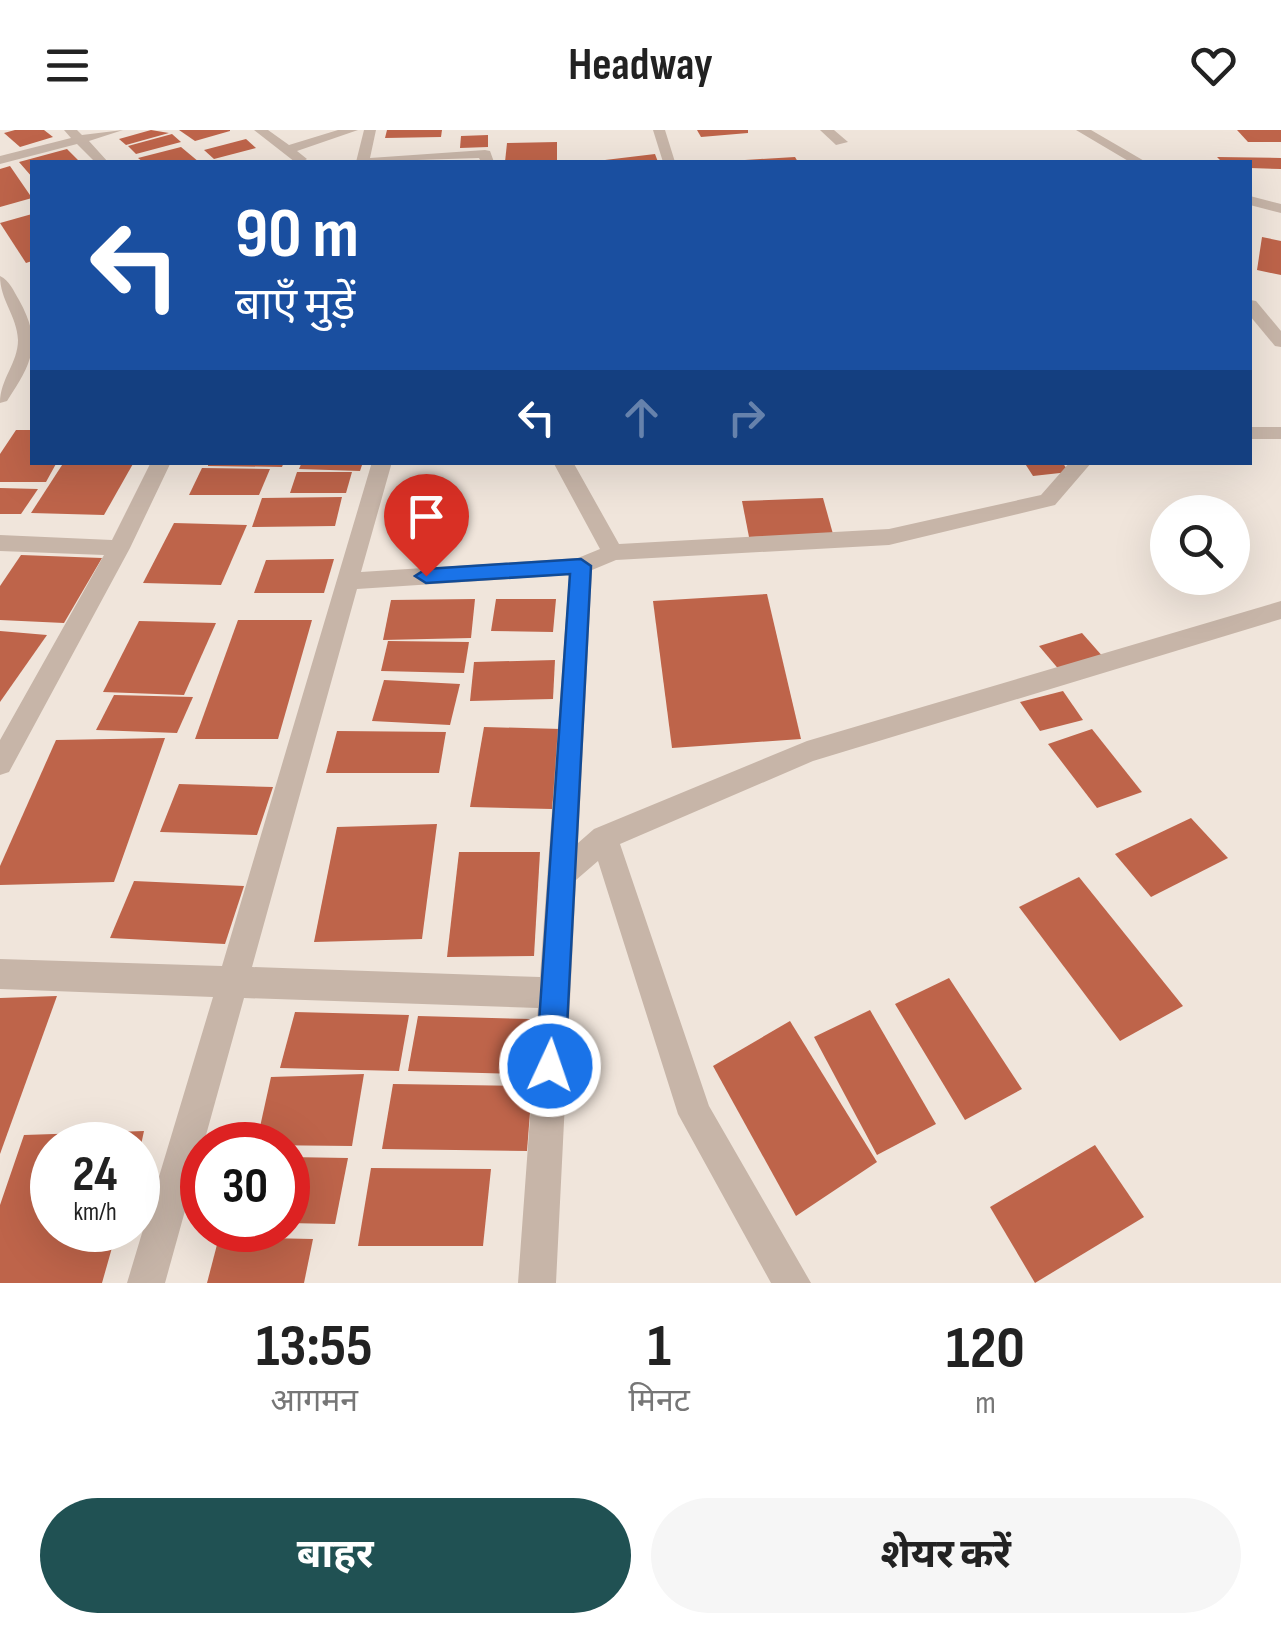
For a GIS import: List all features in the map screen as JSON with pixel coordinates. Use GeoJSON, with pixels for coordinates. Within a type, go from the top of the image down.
{"type":"FeatureCollection","features":[{"type":"Feature","properties":{"kind":"street"},"geometry":{"type":"LineString","coordinates":[[0,160],[75,135],[116,130]]}},
{"type":"Feature","properties":{"kind":"street"},"geometry":{"type":"LineString","coordinates":[[260,130],[302,160]]}},
{"type":"Feature","properties":{"kind":"street"},"geometry":{"type":"LineString","coordinates":[[289,149],[352,130]]}},
{"type":"Feature","properties":{"kind":"street"},"geometry":{"type":"LineString","coordinates":[[364,160],[370,130]]}},
{"type":"Feature","properties":{"kind":"street"},"geometry":{"type":"LineString","coordinates":[[659,130],[668,160]]}},
{"type":"Feature","properties":{"kind":"street"},"geometry":{"type":"LineString","coordinates":[[826,130],[841,142]]}},
{"type":"Feature","properties":{"kind":"street"},"geometry":{"type":"LineString","coordinates":[[1082,130],[1135,160]]}},
{"type":"Feature","properties":{"kind":"street"},"geometry":{"type":"LineString","coordinates":[[75,135],[100,160]]}},
{"type":"Feature","properties":{"kind":"street"},"geometry":{"type":"LineString","coordinates":[[394,160],[486,154],[487,160]]}},
{"type":"Feature","properties":{"kind":"street"},"geometry":{"type":"LineString","coordinates":[[1252,201],[1281,209]]}},
{"type":"Feature","properties":{"kind":"street"},"geometry":{"type":"LineString","coordinates":[[0,280],[24,324],[29,344],[22,365],[0,397]]}},
{"type":"Feature","properties":{"kind":"street"},"geometry":{"type":"LineString","coordinates":[[1252,307],[1280,339]]}},
{"type":"Feature","properties":{"kind":"street"},"geometry":{"type":"LineString","coordinates":[[1252,433],[1281,433]]}},
{"type":"Feature","properties":{"kind":"street"},"geometry":{"type":"LineString","coordinates":[[3,752],[119,548],[160,465]]}},
{"type":"Feature","properties":{"kind":"street"},"geometry":{"type":"LineString","coordinates":[[146,1283],[381,465]]}},
{"type":"Feature","properties":{"kind":"street"},"geometry":{"type":"LineString","coordinates":[[565,465],[613,552]]}},
{"type":"Feature","properties":{"kind":"street"},"geometry":{"type":"LineString","coordinates":[[348,581],[581,566],[613,552],[889,537],[1048,500],[1079,465]]}},
{"type":"Feature","properties":{"kind":"street"},"geometry":{"type":"LineString","coordinates":[[0,543],[119,548]]}},
{"type":"Feature","properties":{"kind":"street"},"geometry":{"type":"LineString","coordinates":[[537,1283],[581,566]]}},
{"type":"Feature","properties":{"kind":"street"},"geometry":{"type":"LineString","coordinates":[[562,874],[604,838],[807,752],[1281,610]]}},
{"type":"Feature","properties":{"kind":"street"},"geometry":{"type":"LineString","coordinates":[[604,838],[694,1114],[792,1283]]}},
{"type":"Feature","properties":{"kind":"street"},"geometry":{"type":"LineString","coordinates":[[0,974],[555,993]]}},
{"type":"Feature","properties":{"kind":"building"},"geometry":{"type":"Polygon","coordinates":[[[44,130],[53,137],[20,147],[4,133],[44,130]]]}},
{"type":"Feature","properties":{"kind":"building"},"geometry":{"type":"Polygon","coordinates":[[[151,130],[169,133],[126,145],[119,139],[151,130]]]}},
{"type":"Feature","properties":{"kind":"building"},"geometry":{"type":"Polygon","coordinates":[[[179,130],[230,130],[230,131],[195,141],[179,130]]]}},
{"type":"Feature","properties":{"kind":"building"},"geometry":{"type":"Polygon","coordinates":[[[387,130],[442,130],[441,137],[385,138],[387,130]]]}},
{"type":"Feature","properties":{"kind":"building"},"geometry":{"type":"Polygon","coordinates":[[[697,130],[748,130],[748,133],[701,137],[697,130]]]}},
{"type":"Feature","properties":{"kind":"building"},"geometry":{"type":"Polygon","coordinates":[[[1237,130],[1281,130],[1281,142],[1248,142],[1237,130]]]}},
{"type":"Feature","properties":{"kind":"building"},"geometry":{"type":"Polygon","coordinates":[[[172,134],[181,142],[136,154],[128,146],[172,134]]]}},
{"type":"Feature","properties":{"kind":"building"},"geometry":{"type":"Polygon","coordinates":[[[488,135],[488,147],[460,148],[461,136],[488,135]]]}},
{"type":"Feature","properties":{"kind":"building"},"geometry":{"type":"Polygon","coordinates":[[[246,139],[256,148],[214,159],[204,150],[246,139]]]}},
{"type":"Feature","properties":{"kind":"building"},"geometry":{"type":"Polygon","coordinates":[[[557,142],[557,160],[505,160],[507,143],[557,142]]]}},
{"type":"Feature","properties":{"kind":"building"},"geometry":{"type":"Polygon","coordinates":[[[181,147],[197,160],[140,160],[138,158],[181,147]]]}},
{"type":"Feature","properties":{"kind":"building"},"geometry":{"type":"Polygon","coordinates":[[[67,149],[78,160],[30,160],[30,175],[19,162],[67,149]]]}},
{"type":"Feature","properties":{"kind":"building"},"geometry":{"type":"Polygon","coordinates":[[[655,154],[657,160],[605,160],[655,154]]]}},
{"type":"Feature","properties":{"kind":"building"},"geometry":{"type":"Polygon","coordinates":[[[795,157],[797,160],[745,160],[795,157]]]}},
{"type":"Feature","properties":{"kind":"building"},"geometry":{"type":"Polygon","coordinates":[[[1217,157],[1281,158],[1281,169],[1252,168],[1252,160],[1217,157]]]}},
{"type":"Feature","properties":{"kind":"building"},"geometry":{"type":"Polygon","coordinates":[[[10,166],[30,199],[0,207],[0,169],[10,166]]]}},
{"type":"Feature","properties":{"kind":"building"},"geometry":{"type":"Polygon","coordinates":[[[30,215],[30,262],[26,263],[0,223],[30,215]]]}},
{"type":"Feature","properties":{"kind":"building"},"geometry":{"type":"Polygon","coordinates":[[[1262,237],[1281,241],[1281,275],[1257,270],[1262,237]]]}},
{"type":"Feature","properties":{"kind":"building"},"geometry":{"type":"Polygon","coordinates":[[[16,430],[30,430],[30,465],[55,465],[46,482],[0,482],[0,454],[16,430]]]}},
{"type":"Feature","properties":{"kind":"building"},"geometry":{"type":"Polygon","coordinates":[[[62,465],[132,465],[104,515],[31,513],[62,465]]]}},
{"type":"Feature","properties":{"kind":"building"},"geometry":{"type":"Polygon","coordinates":[[[208,465],[283,465],[282,467],[208,465]]]}},
{"type":"Feature","properties":{"kind":"building"},"geometry":{"type":"Polygon","coordinates":[[[301,465],[362,465],[360,471],[299,469],[301,465]]]}},
{"type":"Feature","properties":{"kind":"building"},"geometry":{"type":"Polygon","coordinates":[[[1026,465],[1064,465],[1069,472],[1033,476],[1026,465]]]}},
{"type":"Feature","properties":{"kind":"building"},"geometry":{"type":"Polygon","coordinates":[[[202,468],[270,469],[259,495],[189,495],[202,468]]]}},
{"type":"Feature","properties":{"kind":"building"},"geometry":{"type":"Polygon","coordinates":[[[297,472],[352,472],[346,493],[290,493],[297,472]]]}},
{"type":"Feature","properties":{"kind":"building"},"geometry":{"type":"Polygon","coordinates":[[[0,488],[38,489],[21,514],[0,514],[0,488]]]}},
{"type":"Feature","properties":{"kind":"building"},"geometry":{"type":"Polygon","coordinates":[[[342,497],[335,526],[252,527],[262,498],[342,497]]]}},
{"type":"Feature","properties":{"kind":"building"},"geometry":{"type":"Polygon","coordinates":[[[823,498],[833,534],[749,537],[742,501],[823,498]]]}},
{"type":"Feature","properties":{"kind":"building"},"geometry":{"type":"Polygon","coordinates":[[[174,523],[247,525],[221,585],[143,583],[174,523]]]}},
{"type":"Feature","properties":{"kind":"building"},"geometry":{"type":"Polygon","coordinates":[[[21,555],[102,558],[64,623],[0,620],[0,586],[21,555]]]}},
{"type":"Feature","properties":{"kind":"building"},"geometry":{"type":"Polygon","coordinates":[[[334,559],[324,593],[254,593],[266,560],[334,559]]]}},
{"type":"Feature","properties":{"kind":"building"},"geometry":{"type":"Polygon","coordinates":[[[767,594],[801,739],[672,748],[653,601],[767,594]]]}},
{"type":"Feature","properties":{"kind":"building"},"geometry":{"type":"Polygon","coordinates":[[[475,599],[471,638],[383,640],[391,600],[475,599]]]}},
{"type":"Feature","properties":{"kind":"building"},"geometry":{"type":"Polygon","coordinates":[[[496,599],[556,599],[553,632],[491,631],[496,599]]]}},
{"type":"Feature","properties":{"kind":"building"},"geometry":{"type":"Polygon","coordinates":[[[238,620],[312,620],[278,739],[195,739],[238,620]]]}},
{"type":"Feature","properties":{"kind":"building"},"geometry":{"type":"Polygon","coordinates":[[[139,621],[216,623],[184,695],[103,692],[139,621]]]}},
{"type":"Feature","properties":{"kind":"building"},"geometry":{"type":"Polygon","coordinates":[[[0,631],[47,635],[0,702],[0,631]]]}},
{"type":"Feature","properties":{"kind":"building"},"geometry":{"type":"Polygon","coordinates":[[[1082,633],[1104,658],[1061,672],[1039,646],[1082,633]]]}},
{"type":"Feature","properties":{"kind":"building"},"geometry":{"type":"Polygon","coordinates":[[[388,641],[469,642],[464,673],[381,671],[388,641]]]}},
{"type":"Feature","properties":{"kind":"building"},"geometry":{"type":"Polygon","coordinates":[[[555,660],[553,699],[470,701],[474,662],[555,660]]]}},
{"type":"Feature","properties":{"kind":"building"},"geometry":{"type":"Polygon","coordinates":[[[384,680],[460,684],[450,725],[372,721],[384,680]]]}},
{"type":"Feature","properties":{"kind":"building"},"geometry":{"type":"Polygon","coordinates":[[[1063,691],[1083,720],[1040,731],[1020,702],[1063,691]]]}},
{"type":"Feature","properties":{"kind":"building"},"geometry":{"type":"Polygon","coordinates":[[[114,695],[193,697],[177,733],[96,730],[114,695]]]}},
{"type":"Feature","properties":{"kind":"building"},"geometry":{"type":"Polygon","coordinates":[[[484,727],[561,729],[552,809],[470,807],[484,727]]]}},
{"type":"Feature","properties":{"kind":"building"},"geometry":{"type":"Polygon","coordinates":[[[1092,729],[1142,792],[1097,808],[1048,744],[1092,729]]]}},
{"type":"Feature","properties":{"kind":"building"},"geometry":{"type":"Polygon","coordinates":[[[337,731],[446,732],[439,773],[326,773],[337,731]]]}},
{"type":"Feature","properties":{"kind":"building"},"geometry":{"type":"Polygon","coordinates":[[[165,738],[114,882],[0,885],[0,866],[56,740],[165,738]]]}},
{"type":"Feature","properties":{"kind":"building"},"geometry":{"type":"Polygon","coordinates":[[[179,784],[273,787],[257,835],[160,832],[179,784]]]}},
{"type":"Feature","properties":{"kind":"building"},"geometry":{"type":"Polygon","coordinates":[[[1191,818],[1228,858],[1151,897],[1115,854],[1191,818]]]}},
{"type":"Feature","properties":{"kind":"building"},"geometry":{"type":"Polygon","coordinates":[[[437,824],[422,939],[314,942],[337,827],[437,824]]]}},
{"type":"Feature","properties":{"kind":"building"},"geometry":{"type":"Polygon","coordinates":[[[459,852],[540,852],[534,956],[447,957],[459,852]]]}},
{"type":"Feature","properties":{"kind":"building"},"geometry":{"type":"Polygon","coordinates":[[[1079,877],[1183,1006],[1120,1041],[1019,907],[1079,877]]]}},
{"type":"Feature","properties":{"kind":"building"},"geometry":{"type":"Polygon","coordinates":[[[134,881],[244,886],[225,944],[110,938],[134,881]]]}},
{"type":"Feature","properties":{"kind":"building"},"geometry":{"type":"Polygon","coordinates":[[[949,978],[1022,1089],[965,1120],[895,1004],[949,978]]]}},
{"type":"Feature","properties":{"kind":"building"},"geometry":{"type":"Polygon","coordinates":[[[57,996],[0,1154],[0,998],[57,996]]]}},
{"type":"Feature","properties":{"kind":"building"},"geometry":{"type":"Polygon","coordinates":[[[870,1010],[936,1124],[877,1155],[814,1037],[870,1010]]]}},
{"type":"Feature","properties":{"kind":"building"},"geometry":{"type":"Polygon","coordinates":[[[295,1012],[409,1015],[399,1071],[280,1068],[295,1012]]]}},
{"type":"Feature","properties":{"kind":"building"},"geometry":{"type":"Polygon","coordinates":[[[418,1016],[530,1019],[524,1074],[408,1071],[418,1016]]]}},
{"type":"Feature","properties":{"kind":"building"},"geometry":{"type":"Polygon","coordinates":[[[790,1021],[877,1162],[796,1216],[713,1066],[790,1021]]]}},
{"type":"Feature","properties":{"kind":"building"},"geometry":{"type":"Polygon","coordinates":[[[364,1074],[352,1146],[310,1146],[310,1122],[261,1122],[271,1077],[364,1074]]]}},
{"type":"Feature","properties":{"kind":"building"},"geometry":{"type":"Polygon","coordinates":[[[393,1084],[532,1086],[527,1151],[382,1149],[393,1084]]]}},
{"type":"Feature","properties":{"kind":"building"},"geometry":{"type":"Polygon","coordinates":[[[24,1135],[30,1135],[30,1252],[111,1252],[102,1283],[0,1283],[0,1205],[24,1135]]]}},
{"type":"Feature","properties":{"kind":"building"},"geometry":{"type":"Polygon","coordinates":[[[1095,1145],[1144,1217],[1035,1283],[990,1207],[1095,1145]]]}},
{"type":"Feature","properties":{"kind":"building"},"geometry":{"type":"Polygon","coordinates":[[[310,1157],[348,1158],[335,1224],[310,1223],[310,1157]]]}},
{"type":"Feature","properties":{"kind":"building"},"geometry":{"type":"Polygon","coordinates":[[[371,1168],[491,1169],[483,1246],[358,1246],[371,1168]]]}},
{"type":"Feature","properties":{"kind":"building"},"geometry":{"type":"Polygon","coordinates":[[[313,1239],[304,1283],[207,1283],[215,1252],[310,1252],[313,1239]]]}},
{"type":"Feature","properties":{"kind":"route"},"geometry":{"type":"LineString","coordinates":[[426,576],[581,566],[550,1066]]}}]}
